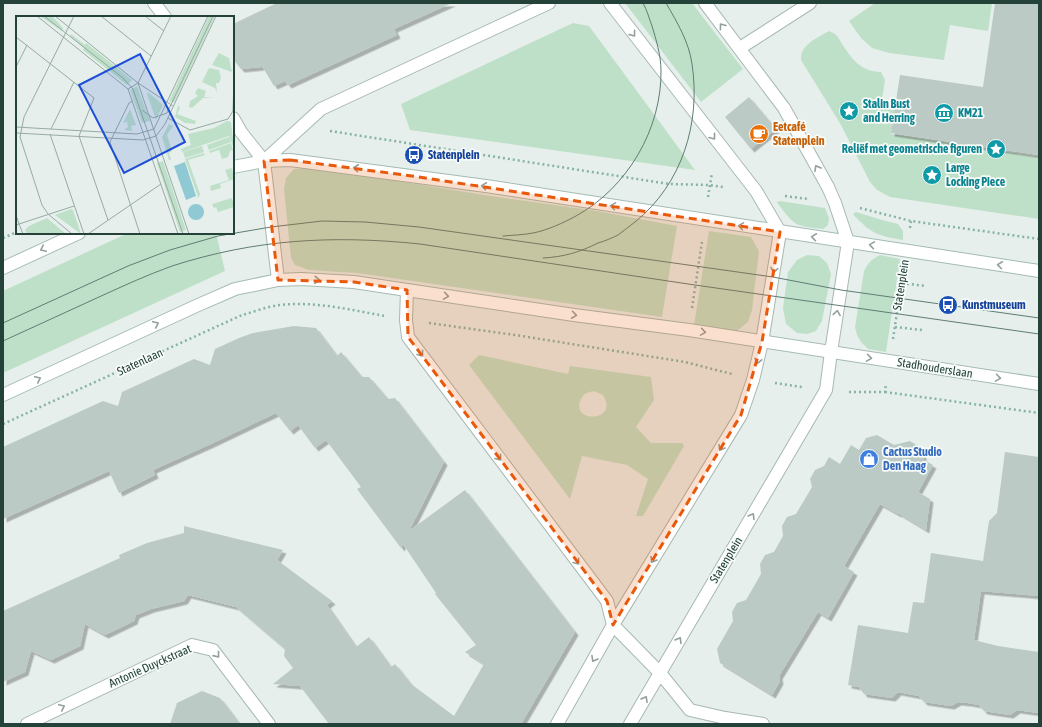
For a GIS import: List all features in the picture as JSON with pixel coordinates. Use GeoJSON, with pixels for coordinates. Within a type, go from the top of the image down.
{"type":"FeatureCollection","features":[{"type":"Feature","properties":{"kind":"street"},"geometry":{"type":"LineString","coordinates":[[154,3],[164,16]]}},
{"type":"Feature","properties":{"kind":"street"},"geometry":{"type":"LineString","coordinates":[[264,161],[321,109],[549,3]]}},
{"type":"Feature","properties":{"kind":"street"},"geometry":{"type":"LineString","coordinates":[[557,724],[613,626],[741,415],[754,380],[762,342],[780,232],[756,191],[610,3]]}},
{"type":"Feature","properties":{"kind":"street","name":"Statenplein"},"geometry":{"type":"LineString","coordinates":[[630,724],[826,390],[848,242],[828,187],[784,108],[705,3]]}},
{"type":"Feature","properties":{"kind":"street"},"geometry":{"type":"LineString","coordinates":[[740,48],[810,3]]}},
{"type":"Feature","properties":{"kind":"street"},"geometry":{"type":"LineString","coordinates":[[234,120],[241,132],[264,161],[278,280]]}},
{"type":"Feature","properties":{"kind":"street"},"geometry":{"type":"LineString","coordinates":[[234,167],[264,161],[290,160],[419,177],[1039,271]]}},
{"type":"Feature","properties":{"kind":"street"},"geometry":{"type":"LineString","coordinates":[[3,268],[77,234]]}},
{"type":"Feature","properties":{"kind":"street"},"geometry":{"type":"LineString","coordinates":[[3,395],[235,289],[278,280],[301,279],[339,281],[689,330],[831,352]]}},
{"type":"Feature","properties":{"kind":"street"},"geometry":{"type":"LineString","coordinates":[[407,290],[406,320],[408,337],[606,601],[613,626],[660,673],[690,710],[725,718],[763,724]]}},
{"type":"Feature","properties":{"kind":"street","name":"Stadhouderslaan"},"geometry":{"type":"LineString","coordinates":[[831,352],[1039,384]]}},
{"type":"Feature","properties":{"kind":"street","name":"Antonie Duyckstraat"},"geometry":{"type":"LineString","coordinates":[[26,724],[192,645],[213,650],[269,724]]}},
{"type":"Feature","properties":{"kind":"path"},"geometry":{"type":"LineString","coordinates":[[300,128],[330,131],[669,184],[710,185],[856,206],[911,220],[1039,239]]}},
{"type":"Feature","properties":{"kind":"path"},"geometry":{"type":"LineString","coordinates":[[689,330],[710,185]]}},
{"type":"Feature","properties":{"kind":"path","name":"Statenplein"},"geometry":{"type":"LineString","coordinates":[[885,392],[911,220]]}},
{"type":"Feature","properties":{"kind":"path"},"geometry":{"type":"LineString","coordinates":[[3,238],[16,232]]}},
{"type":"Feature","properties":{"kind":"path"},"geometry":{"type":"LineString","coordinates":[[902,283],[925,286]]}},
{"type":"Feature","properties":{"kind":"path","name":"Statenlaan"},"geometry":{"type":"LineString","coordinates":[[3,424],[242,315],[279,305],[300,304],[341,308],[406,320]]}},
{"type":"Feature","properties":{"kind":"path"},"geometry":{"type":"LineString","coordinates":[[406,320],[515,335],[685,362],[754,380],[826,390],[885,392],[1039,413]]}},
{"type":"Feature","properties":{"kind":"path"},"geometry":{"type":"LineString","coordinates":[[895,327],[922,330]]}},
{"type":"Feature","properties":{"kind":"highlighted area"},"geometry":{"type":"Polygon","coordinates":[[[290,160],[412,176],[780,232],[762,342],[741,415],[613,625],[607,601],[408,337],[407,290],[354,282],[278,280],[264,161],[290,160]]]}},
{"type":"Feature","properties":{"kind":"green space"},"geometry":{"type":"Polygon","coordinates":[[[625,3],[692,3],[743,69],[701,102],[625,3]]]}},
{"type":"Feature","properties":{"kind":"green space"},"geometry":{"type":"Polygon","coordinates":[[[875,3],[992,3],[988,31],[950,25],[944,60],[889,53],[872,48],[861,38],[849,21],[875,3]]]}},
{"type":"Feature","properties":{"kind":"green space"},"geometry":{"type":"Polygon","coordinates":[[[573,23],[589,26],[695,170],[410,130],[401,104],[573,23]]]}},
{"type":"Feature","properties":{"kind":"green space"},"geometry":{"type":"Polygon","coordinates":[[[829,31],[837,36],[858,64],[862,67],[881,72],[885,80],[882,99],[896,101],[891,134],[1039,157],[1039,219],[890,197],[877,190],[870,182],[841,125],[801,60],[803,50],[810,42],[829,31]]]}},
{"type":"Feature","properties":{"kind":"green space"},"geometry":{"type":"Polygon","coordinates":[[[315,168],[597,211],[677,226],[662,317],[357,273],[309,270],[295,265],[291,258],[284,189],[286,178],[294,169],[315,168]]]}},
{"type":"Feature","properties":{"kind":"green space"},"geometry":{"type":"Polygon","coordinates":[[[780,201],[825,208],[829,218],[828,225],[823,229],[796,224],[788,217],[778,204],[777,202],[780,201]]]}},
{"type":"Feature","properties":{"kind":"green space"},"geometry":{"type":"Polygon","coordinates":[[[856,212],[898,224],[903,231],[903,240],[875,233],[864,226],[853,214],[856,212]]]}},
{"type":"Feature","properties":{"kind":"green space"},"geometry":{"type":"Polygon","coordinates":[[[709,231],[751,237],[759,251],[752,310],[748,322],[737,331],[694,325],[709,231]]]}},
{"type":"Feature","properties":{"kind":"green space"},"geometry":{"type":"Polygon","coordinates":[[[126,234],[216,234],[225,271],[3,373],[3,291],[126,234]]]}},
{"type":"Feature","properties":{"kind":"green space"},"geometry":{"type":"Polygon","coordinates":[[[807,255],[819,256],[827,263],[831,274],[822,321],[816,331],[807,334],[797,333],[786,324],[783,308],[788,272],[797,260],[807,255]]]}},
{"type":"Feature","properties":{"kind":"green space"},"geometry":{"type":"Polygon","coordinates":[[[880,255],[900,259],[886,352],[868,349],[861,342],[855,327],[864,271],[870,262],[880,255]]]}},
{"type":"Feature","properties":{"kind":"green space"},"geometry":{"type":"Polygon","coordinates":[[[479,355],[568,374],[570,366],[651,377],[654,400],[636,427],[651,443],[682,443],[684,446],[643,516],[636,516],[648,479],[627,465],[582,456],[570,499],[469,365],[479,355]],[[594,391],[585,394],[581,399],[579,407],[582,412],[587,416],[594,416],[600,415],[605,411],[606,404],[603,395],[594,391]]]}},
{"type":"Feature","properties":{"kind":"building"},"geometry":{"type":"Polygon","coordinates":[[[277,3],[452,3],[394,29],[397,35],[288,85],[285,81],[274,86],[262,66],[241,69],[234,60],[234,24],[277,3]]]}},
{"type":"Feature","properties":{"kind":"building"},"geometry":{"type":"Polygon","coordinates":[[[995,3],[1039,3],[1039,155],[891,133],[900,75],[983,87],[995,3]]]}},
{"type":"Feature","properties":{"kind":"building"},"geometry":{"type":"Polygon","coordinates":[[[749,97],[776,129],[751,149],[725,117],[749,97]]]}},
{"type":"Feature","properties":{"kind":"building"},"geometry":{"type":"Polygon","coordinates":[[[294,326],[316,328],[337,356],[341,352],[362,377],[369,377],[388,399],[395,398],[444,462],[409,531],[465,490],[575,632],[521,724],[329,724],[300,686],[273,684],[293,668],[284,656],[285,649],[236,607],[188,595],[184,601],[151,609],[136,615],[134,621],[105,635],[85,624],[80,646],[51,660],[31,651],[25,672],[3,682],[3,611],[120,558],[119,555],[147,543],[184,533],[184,526],[283,550],[277,560],[332,601],[327,605],[356,647],[369,637],[391,667],[395,664],[411,684],[454,716],[484,664],[465,652],[476,645],[435,594],[436,593],[403,544],[401,548],[357,489],[361,487],[326,440],[315,448],[298,425],[290,431],[276,413],[153,470],[155,475],[119,493],[109,471],[3,519],[3,447],[103,401],[118,406],[122,392],[194,359],[210,365],[215,349],[239,338],[253,333],[294,326]]]}},
{"type":"Feature","properties":{"kind":"building"},"geometry":{"type":"Polygon","coordinates":[[[877,435],[894,445],[910,441],[921,448],[924,460],[933,465],[918,492],[930,499],[926,530],[880,504],[844,566],[854,572],[828,618],[818,612],[779,676],[780,681],[772,695],[720,663],[717,649],[733,621],[732,612],[737,603],[746,600],[761,574],[760,564],[765,555],[774,552],[783,536],[782,526],[787,517],[796,514],[812,487],[810,479],[815,470],[824,466],[829,457],[840,464],[851,445],[859,450],[866,438],[877,435]]]}},
{"type":"Feature","properties":{"kind":"building"},"geometry":{"type":"Polygon","coordinates":[[[1005,452],[1039,457],[1039,596],[981,591],[974,640],[998,646],[1039,652],[1039,713],[1017,710],[1010,715],[984,711],[979,705],[968,703],[958,702],[951,706],[924,702],[919,696],[898,692],[892,698],[864,694],[859,687],[848,685],[858,625],[908,633],[913,602],[924,603],[931,553],[983,561],[989,521],[997,513],[1005,452]]]}},
{"type":"Feature","properties":{"kind":"building"},"geometry":{"type":"Polygon","coordinates":[[[202,691],[220,698],[240,724],[170,724],[177,703],[202,691]]]}},
{"type":"Feature","properties":{"kind":"tram line"},"geometry":{"type":"LineString","coordinates":[[503,236],[539,232],[576,216],[611,190],[626,173],[638,155],[648,135],[655,114],[660,92],[661,70],[657,42],[643,3]]}},
{"type":"Feature","properties":{"kind":"tram line"},"geometry":{"type":"LineString","coordinates":[[543,258],[572,254],[618,235],[651,207],[665,190],[676,171],[690,130],[694,108],[694,86],[692,64],[688,48],[682,32],[666,3]]}},
{"type":"Feature","properties":{"kind":"tram line"},"geometry":{"type":"LineString","coordinates":[[234,233],[322,221],[365,222],[419,227],[773,277],[841,290],[1039,318]]}},
{"type":"Feature","properties":{"kind":"tram line"},"geometry":{"type":"LineString","coordinates":[[3,323],[128,266],[170,250],[230,234]]}},
{"type":"Feature","properties":{"kind":"tram line"},"geometry":{"type":"LineString","coordinates":[[3,341],[153,273],[172,266],[234,250],[264,245],[325,240],[388,241],[420,244],[1039,334]]}},
{"type":"Feature","properties":{"kind":"place","name":"Stalin Bust and Herring"},"geometry":{"type":"Point","coordinates":[849,111]}},
{"type":"Feature","properties":{"kind":"place","name":"KM21"},"geometry":{"type":"Point","coordinates":[944,113]}},
{"type":"Feature","properties":{"kind":"place","name":"Eetcafé Statenplein"},"geometry":{"type":"Point","coordinates":[759,134]}},
{"type":"Feature","properties":{"kind":"place","name":"Reliëf met geometrische figuren"},"geometry":{"type":"Point","coordinates":[996,149]}},
{"type":"Feature","properties":{"kind":"place","name":"Statenplein"},"geometry":{"type":"Point","coordinates":[414,155]}},
{"type":"Feature","properties":{"kind":"place","name":"Large Locking Piece"},"geometry":{"type":"Point","coordinates":[932,175]}},
{"type":"Feature","properties":{"kind":"place","name":"Kunstmuseum"},"geometry":{"type":"Point","coordinates":[948,305]}},
{"type":"Feature","properties":{"kind":"place","name":"Cactus Studio Den Haag"},"geometry":{"type":"Point","coordinates":[869,459]}}]}
